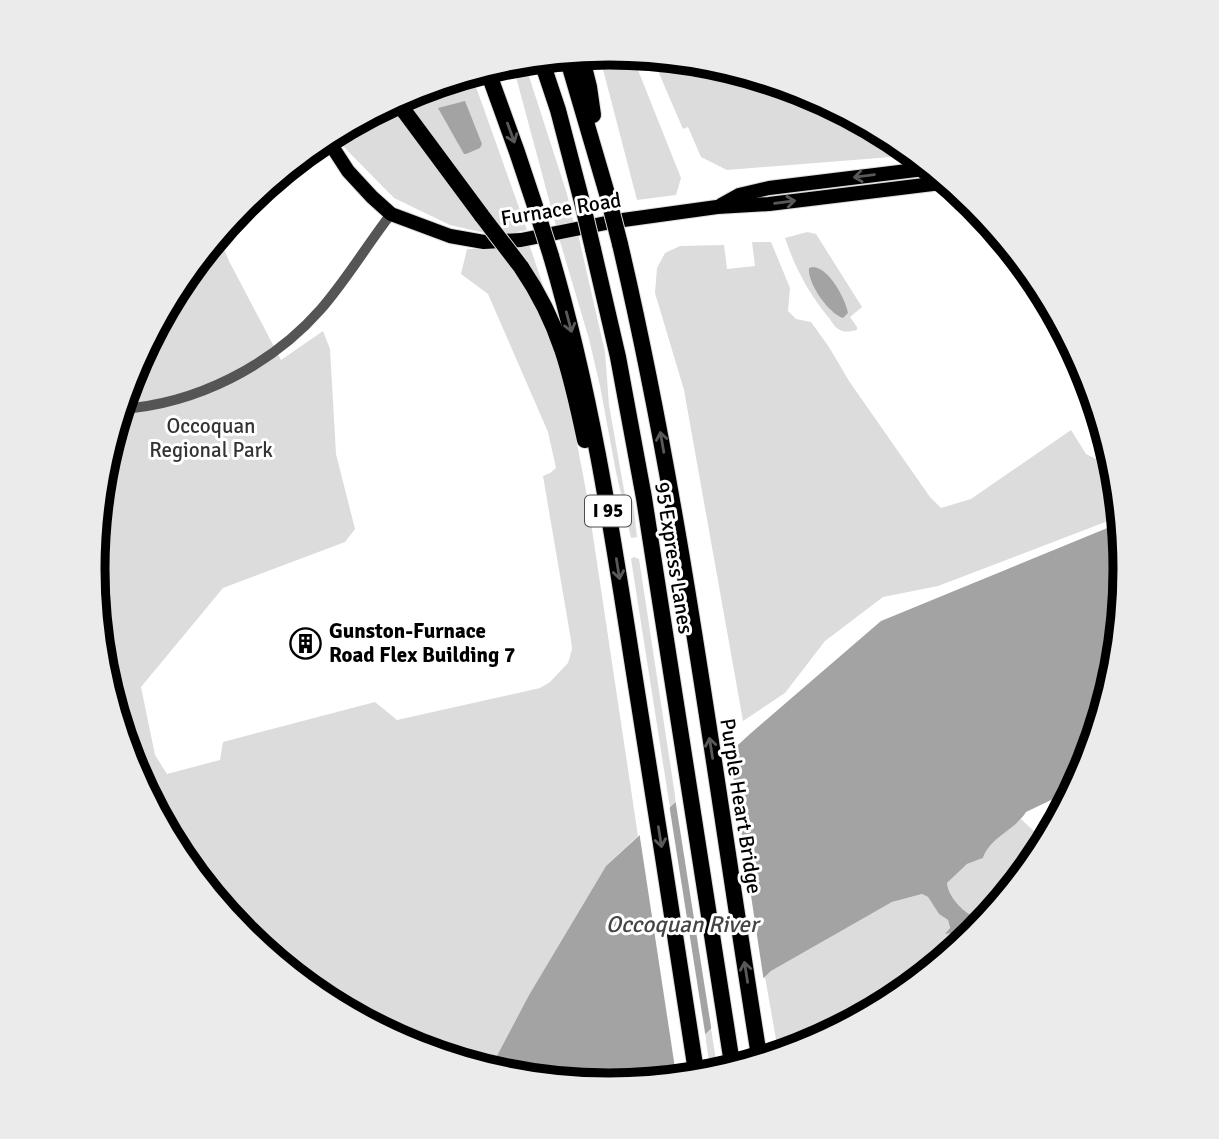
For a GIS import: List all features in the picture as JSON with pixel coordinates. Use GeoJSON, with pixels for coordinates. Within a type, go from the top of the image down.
{"type":"FeatureCollection","features":[{"type":"Feature","properties":{"kind":"highway"},"geometry":{"type":"LineString","coordinates":[[584,66],[599,162]]}},
{"type":"Feature","properties":{"kind":"highway"},"geometry":{"type":"LineString","coordinates":[[570,67],[599,162]]}},
{"type":"Feature","properties":{"kind":"highway","name":"95 Express Lanes"},"geometry":{"type":"LineString","coordinates":[[544,69],[582,202],[618,357],[636,452],[731,1059]]}},
{"type":"Feature","properties":{"kind":"highway","name":"I 95"},"geometry":{"type":"LineString","coordinates":[[491,79],[551,256],[588,401],[612,531],[695,1067]]}},
{"type":"Feature","properties":{"kind":"highway"},"geometry":{"type":"LineString","coordinates":[[403,109],[521,267],[543,302],[561,341],[588,454],[612,531]]}},
{"type":"Feature","properties":{"kind":"highway","name":"Purple Heart Bridge"},"geometry":{"type":"LineString","coordinates":[[599,162],[620,244],[660,432],[758,1051]]}},
{"type":"Feature","properties":{"kind":"main road","name":"Furnace Road"},"geometry":{"type":"LineString","coordinates":[[333,148],[348,171],[391,214],[454,237],[484,242],[521,240],[616,221],[717,207],[769,204],[934,184]]}},
{"type":"Feature","properties":{"kind":"main road","name":"Furnace Road"},"geometry":{"type":"LineString","coordinates":[[717,207],[739,195],[769,188],[919,171]]}},
{"type":"Feature","properties":{"kind":"street"},"geometry":{"type":"LineString","coordinates":[[132,407],[180,398],[207,388],[271,354],[320,310],[391,214]]}},
{"type":"Feature","properties":{"kind":"green space"},"geometry":{"type":"Polygon","coordinates":[[[602,65],[636,66],[681,178],[676,195],[637,200],[602,65]]]}},
{"type":"Feature","properties":{"kind":"green space"},"geometry":{"type":"Polygon","coordinates":[[[656,67],[708,74],[803,103],[862,132],[899,156],[727,170],[701,157],[688,127],[683,129],[656,67]]]}},
{"type":"Feature","properties":{"kind":"green space"},"geometry":{"type":"Polygon","coordinates":[[[527,72],[567,194],[574,224],[556,226],[515,73],[527,72]]]}},
{"type":"Feature","properties":{"kind":"green space"},"geometry":{"type":"Polygon","coordinates":[[[474,83],[527,230],[507,234],[410,106],[474,83]]]}},
{"type":"Feature","properties":{"kind":"green space"},"geometry":{"type":"Polygon","coordinates":[[[395,113],[485,233],[450,225],[394,198],[340,143],[395,113]]]}},
{"type":"Feature","properties":{"kind":"green space"},"geometry":{"type":"Polygon","coordinates":[[[807,232],[816,234],[862,307],[850,317],[857,330],[848,332],[835,326],[815,300],[798,270],[785,238],[807,232]]]}},
{"type":"Feature","properties":{"kind":"green space"},"geometry":{"type":"Polygon","coordinates":[[[578,234],[605,352],[609,405],[626,501],[633,501],[637,537],[631,538],[589,339],[559,238],[578,234]]]}},
{"type":"Feature","properties":{"kind":"green space"},"geometry":{"type":"Polygon","coordinates":[[[752,242],[771,242],[790,288],[788,311],[796,319],[811,322],[930,497],[941,508],[971,499],[1071,430],[1086,454],[1100,461],[1102,459],[1111,520],[938,586],[883,597],[825,641],[785,693],[743,721],[684,390],[655,293],[657,268],[665,253],[680,246],[724,245],[727,269],[755,266],[752,242]]]}},
{"type":"Feature","properties":{"kind":"green space"},"geometry":{"type":"Polygon","coordinates":[[[529,244],[545,291],[516,248],[529,244]]]}},
{"type":"Feature","properties":{"kind":"green space","name":"Occoquan Regional Park"},"geometry":{"type":"Polygon","coordinates":[[[223,246],[281,360],[323,331],[330,349],[336,454],[355,529],[345,542],[223,588],[141,687],[155,755],[167,774],[220,760],[223,742],[375,702],[397,720],[540,688],[550,682],[568,663],[572,649],[571,640],[543,476],[556,468],[548,432],[488,294],[461,274],[467,249],[498,249],[532,295],[554,346],[568,396],[587,496],[638,836],[606,866],[529,995],[494,1061],[416,1036],[357,1007],[302,970],[230,902],[209,877],[172,822],[143,763],[122,700],[109,635],[106,536],[114,471],[132,407],[157,346],[190,289],[223,246]]]}},
{"type":"Feature","properties":{"kind":"green space"},"geometry":{"type":"Polygon","coordinates":[[[631,559],[639,559],[676,802],[670,808],[631,559]]]}},
{"type":"Feature","properties":{"kind":"green space"},"geometry":{"type":"Polygon","coordinates":[[[1021,819],[1038,836],[989,902],[976,916],[971,915],[955,901],[947,883],[967,864],[983,858],[985,852],[1004,831],[1021,819]]]}},
{"type":"Feature","properties":{"kind":"green space"},"geometry":{"type":"Polygon","coordinates":[[[922,894],[928,897],[939,914],[948,920],[950,929],[947,934],[952,933],[954,937],[917,970],[862,1007],[803,1036],[777,1045],[765,977],[771,971],[892,902],[922,894]]]}},
{"type":"Feature","properties":{"kind":"green space"},"geometry":{"type":"Polygon","coordinates":[[[711,1028],[716,1063],[709,1065],[705,1034],[711,1028]]]}},
{"type":"Feature","properties":{"kind":"green space"},"geometry":{"type":"Polygon","coordinates":[[[675,1063],[676,1070],[665,1071],[675,1063]]]}},
{"type":"Feature","properties":{"kind":"water"},"geometry":{"type":"Polygon","coordinates":[[[458,89],[456,93],[436,96],[458,89]]]}},
{"type":"Feature","properties":{"kind":"water"},"geometry":{"type":"Polygon","coordinates":[[[465,101],[482,144],[480,148],[464,154],[438,108],[465,101]]]}},
{"type":"Feature","properties":{"kind":"water"},"geometry":{"type":"Polygon","coordinates":[[[809,268],[825,272],[840,292],[848,313],[843,318],[832,311],[815,289],[809,274],[809,268]]]}},
{"type":"Feature","properties":{"kind":"water","name":"Occoquan River"},"geometry":{"type":"Polygon","coordinates":[[[1112,526],[1114,570],[1110,635],[1105,668],[1087,732],[1061,795],[1026,812],[1016,824],[991,844],[983,858],[967,864],[947,883],[955,901],[976,916],[954,937],[952,933],[945,934],[950,928],[948,920],[939,914],[928,897],[922,894],[892,902],[771,971],[666,1071],[576,1073],[494,1061],[529,995],[606,866],[751,733],[881,621],[1112,526]]]}},
{"type":"Feature","properties":{"kind":"pier"},"geometry":{"type":"Polygon","coordinates":[[[729,749],[764,982],[712,1033],[675,798],[729,749]]]}},
{"type":"Feature","properties":{"kind":"pier"},"geometry":{"type":"Polygon","coordinates":[[[669,804],[706,1039],[675,1068],[639,831],[669,804]]]}},
{"type":"Feature","properties":{"kind":"place","name":"Gunston-Furnace Road Flex Building 7"},"geometry":{"type":"Point","coordinates":[306,643]}}]}
